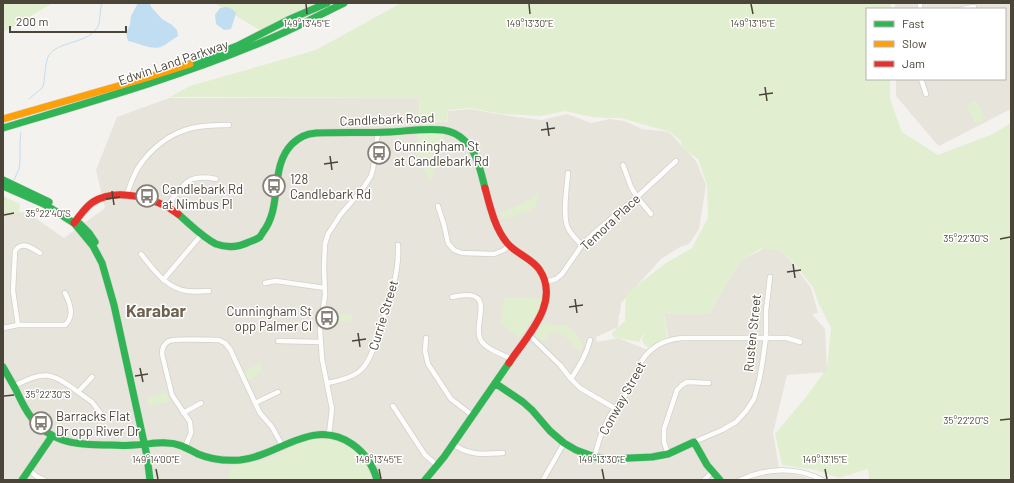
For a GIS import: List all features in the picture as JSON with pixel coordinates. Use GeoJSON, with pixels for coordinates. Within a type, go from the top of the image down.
{"type":"FeatureCollection","features":[{"type":"Feature","properties":{"kind":"street","name":"Edwin Land Parkway"},"geometry":{"type":"LineString","coordinates":[[3,119],[161,73],[224,51],[258,37],[283,23],[327,3]]}},
{"type":"Feature","properties":{"kind":"street","name":"Edwin Land Parkway"},"geometry":{"type":"LineString","coordinates":[[3,128],[126,91],[217,60],[263,42],[344,3]]}},
{"type":"Feature","properties":{"kind":"street"},"geometry":{"type":"LineString","coordinates":[[921,80],[926,94]]}},
{"type":"Feature","properties":{"kind":"street"},"geometry":{"type":"LineString","coordinates":[[126,196],[138,168],[148,154],[162,142],[182,131],[191,128],[211,125],[229,125]]}},
{"type":"Feature","properties":{"kind":"street","name":"Candlebark Road"},"geometry":{"type":"LineString","coordinates":[[75,222],[88,206],[98,200],[113,196],[149,199],[167,206],[212,242],[230,247],[236,247],[251,243],[261,237],[267,229],[273,216],[278,180],[284,155],[290,146],[300,137],[314,133],[440,129],[459,135],[472,148],[493,214],[499,228],[509,245],[538,268],[546,282]]}},
{"type":"Feature","properties":{"kind":"street"},"geometry":{"type":"LineString","coordinates":[[329,434],[332,409],[322,359],[320,330],[325,301],[325,244],[328,234],[341,214],[361,191],[371,176],[378,132]]}},
{"type":"Feature","properties":{"kind":"street","name":"Temora Place"},"geometry":{"type":"LineString","coordinates":[[546,282],[556,279],[562,274],[582,245],[594,233],[637,197],[676,160]]}},
{"type":"Feature","properties":{"kind":"street"},"geometry":{"type":"LineString","coordinates":[[623,165],[631,187],[651,214]]}},
{"type":"Feature","properties":{"kind":"street"},"geometry":{"type":"LineString","coordinates":[[568,173],[566,223],[570,232],[582,245]]}},
{"type":"Feature","properties":{"kind":"street"},"geometry":{"type":"LineString","coordinates":[[167,206],[187,181],[200,177],[216,179]]}},
{"type":"Feature","properties":{"kind":"street"},"geometry":{"type":"LineString","coordinates":[[9,185],[75,222],[93,246],[102,263],[114,305],[152,480]]}},
{"type":"Feature","properties":{"kind":"street"},"geometry":{"type":"LineString","coordinates":[[438,206],[448,242],[454,250],[462,253],[494,254],[504,250],[509,245]]}},
{"type":"Feature","properties":{"kind":"street"},"geometry":{"type":"LineString","coordinates":[[163,280],[202,234]]}},
{"type":"Feature","properties":{"kind":"street","name":"Currie Street"},"geometry":{"type":"LineString","coordinates":[[327,383],[347,379],[362,370],[368,360],[373,350],[394,282],[399,257],[398,245]]}},
{"type":"Feature","properties":{"kind":"street"},"geometry":{"type":"LineString","coordinates":[[18,324],[13,291],[15,251],[18,247],[24,246],[40,253]]}},
{"type":"Feature","properties":{"kind":"street"},"geometry":{"type":"LineString","coordinates":[[141,254],[163,280],[171,286],[181,290],[209,291]]}},
{"type":"Feature","properties":{"kind":"street","name":"Rusten Street"},"geometry":{"type":"LineString","coordinates":[[495,383],[523,402],[564,444],[576,450],[595,457],[608,459],[652,457],[668,454],[722,430],[736,422],[746,411],[754,398],[759,381],[766,338],[766,311],[770,277]]}},
{"type":"Feature","properties":{"kind":"street"},"geometry":{"type":"LineString","coordinates":[[264,282],[276,281],[325,288]]}},
{"type":"Feature","properties":{"kind":"street"},"geometry":{"type":"LineString","coordinates":[[425,480],[438,466],[544,310],[547,302],[548,291],[546,282]]}},
{"type":"Feature","properties":{"kind":"street"},"geometry":{"type":"LineString","coordinates":[[3,328],[18,324],[64,325],[70,318],[70,308],[65,294]]}},
{"type":"Feature","properties":{"kind":"street"},"geometry":{"type":"LineString","coordinates":[[452,297],[468,294],[474,296],[478,300],[480,304],[479,336],[481,342],[487,347],[511,359]]}},
{"type":"Feature","properties":{"kind":"street"},"geometry":{"type":"LineString","coordinates":[[529,334],[560,365],[580,388],[616,409]]}},
{"type":"Feature","properties":{"kind":"street"},"geometry":{"type":"LineString","coordinates":[[426,338],[425,351],[430,369],[451,399],[472,415]]}},
{"type":"Feature","properties":{"kind":"street","name":"Conway Street"},"geometry":{"type":"LineString","coordinates":[[595,457],[597,446],[608,418],[624,398],[632,384],[642,360],[650,350],[662,342],[682,338],[787,338],[800,342]]}},
{"type":"Feature","properties":{"kind":"street"},"geometry":{"type":"LineString","coordinates":[[185,447],[191,433],[190,422],[172,395],[162,354],[163,346],[169,341],[173,340],[219,340],[225,343],[230,349],[260,413],[272,427],[282,445]]}},
{"type":"Feature","properties":{"kind":"street"},"geometry":{"type":"LineString","coordinates":[[571,379],[587,351],[590,340]]}},
{"type":"Feature","properties":{"kind":"street"},"geometry":{"type":"LineString","coordinates":[[278,341],[321,342]]}},
{"type":"Feature","properties":{"kind":"street"},"geometry":{"type":"LineString","coordinates":[[3,367],[31,418],[38,426],[52,436],[67,442],[99,446],[144,445],[165,442],[185,447],[200,455],[211,458],[243,460],[308,436],[315,434],[329,434],[347,440],[360,450],[370,462],[377,480]]}},
{"type":"Feature","properties":{"kind":"street"},"geometry":{"type":"LineString","coordinates":[[14,386],[38,376],[48,375],[59,378],[93,403],[102,415]]}},
{"type":"Feature","properties":{"kind":"street"},"geometry":{"type":"LineString","coordinates":[[78,392],[92,377]]}},
{"type":"Feature","properties":{"kind":"street"},"geometry":{"type":"LineString","coordinates":[[668,454],[663,438],[664,429],[677,390],[687,382],[710,383]]}},
{"type":"Feature","properties":{"kind":"street"},"geometry":{"type":"LineString","coordinates":[[255,403],[278,392]]}},
{"type":"Feature","properties":{"kind":"street"},"geometry":{"type":"LineString","coordinates":[[183,413],[201,402]]}},
{"type":"Feature","properties":{"kind":"street"},"geometry":{"type":"LineString","coordinates":[[393,406],[425,455],[438,466]]}},
{"type":"Feature","properties":{"kind":"street"},"geometry":{"type":"LineString","coordinates":[[22,480],[52,436]]}},
{"type":"Feature","properties":{"kind":"street"},"geometry":{"type":"LineString","coordinates":[[694,442],[702,458],[720,480]]}},
{"type":"Feature","properties":{"kind":"street"},"geometry":{"type":"LineString","coordinates":[[453,444],[460,449],[474,454],[503,453]]}},
{"type":"Feature","properties":{"kind":"street"},"geometry":{"type":"LineString","coordinates":[[543,480],[564,444]]}},
{"type":"Feature","properties":{"kind":"street"},"geometry":{"type":"LineString","coordinates":[[29,470],[44,480]]}},
{"type":"Feature","properties":{"kind":"street"},"geometry":{"type":"LineString","coordinates":[[740,480],[771,470],[796,471],[809,474],[822,480]]}},
{"type":"Feature","properties":{"kind":"street"},"geometry":{"type":"LineString","coordinates":[[704,480],[712,472]]}},
{"type":"Feature","properties":{"kind":"street"},"geometry":{"type":"LineString","coordinates":[[807,480],[809,474]]}},
{"type":"Feature","properties":{"kind":"shaded area"},"geometry":{"type":"Polygon","coordinates":[[[895,3],[1011,3],[1011,109],[939,146],[896,96],[896,80],[1006,80],[1006,8],[895,8],[895,3]]]}},
{"type":"Feature","properties":{"kind":"shaded area"},"geometry":{"type":"Polygon","coordinates":[[[169,98],[420,98],[418,122],[447,122],[448,111],[471,109],[542,120],[567,114],[591,123],[610,119],[624,121],[642,129],[669,132],[696,161],[706,185],[699,229],[689,244],[680,247],[661,259],[621,303],[618,327],[596,337],[597,342],[618,338],[648,350],[644,355],[668,337],[664,314],[711,313],[741,260],[763,248],[778,249],[792,262],[811,288],[818,313],[812,314],[825,329],[827,372],[787,375],[773,433],[780,472],[802,476],[810,480],[3,480],[3,219],[6,216],[19,212],[28,213],[64,238],[105,208],[96,170],[117,117],[169,98]]]}},
{"type":"Feature","properties":{"kind":"green space"},"geometry":{"type":"Polygon","coordinates":[[[3,3],[53,3],[3,32],[3,3]]]}},
{"type":"Feature","properties":{"kind":"green space"},"geometry":{"type":"Polygon","coordinates":[[[214,3],[316,3],[260,30],[214,3]]]}},
{"type":"Feature","properties":{"kind":"green space"},"geometry":{"type":"Polygon","coordinates":[[[401,3],[891,3],[891,8],[866,8],[866,80],[890,80],[890,99],[902,132],[938,155],[993,134],[1011,123],[1011,480],[869,480],[868,469],[839,478],[816,470],[782,465],[775,434],[806,397],[827,368],[831,328],[819,304],[813,287],[793,262],[778,249],[768,250],[762,248],[741,260],[711,313],[664,314],[667,337],[648,348],[642,340],[645,332],[639,342],[613,337],[612,333],[625,321],[626,294],[666,263],[692,248],[708,218],[707,185],[698,159],[682,148],[681,141],[670,132],[621,118],[593,117],[565,111],[541,116],[502,114],[470,108],[448,110],[446,122],[419,120],[420,98],[170,97],[190,86],[316,50],[401,3]]]}},
{"type":"Feature","properties":{"kind":"green space"},"geometry":{"type":"Polygon","coordinates":[[[975,101],[985,118],[981,122],[975,123],[967,104],[975,101]]]}},
{"type":"Feature","properties":{"kind":"green space"},"geometry":{"type":"Polygon","coordinates":[[[446,133],[431,180],[429,180],[417,154],[417,134],[446,133]]]}},
{"type":"Feature","properties":{"kind":"green space"},"geometry":{"type":"Polygon","coordinates":[[[540,192],[536,206],[529,211],[502,220],[500,213],[522,204],[540,192]]]}},
{"type":"Feature","properties":{"kind":"green space"},"geometry":{"type":"Polygon","coordinates":[[[3,196],[20,204],[19,212],[6,216],[3,219],[3,196]]]}},
{"type":"Feature","properties":{"kind":"green space"},"geometry":{"type":"Polygon","coordinates":[[[505,297],[542,299],[538,311],[519,338],[500,322],[505,297]]]}},
{"type":"Feature","properties":{"kind":"green space"},"geometry":{"type":"Polygon","coordinates":[[[329,313],[353,315],[352,322],[328,321],[329,313]]]}},
{"type":"Feature","properties":{"kind":"green space"},"geometry":{"type":"Polygon","coordinates":[[[542,324],[568,326],[583,342],[581,353],[565,336],[552,331],[543,342],[536,336],[536,333],[542,324]]]}},
{"type":"Feature","properties":{"kind":"green space"},"geometry":{"type":"Polygon","coordinates":[[[260,363],[262,371],[248,381],[244,372],[260,363]]]}},
{"type":"Feature","properties":{"kind":"green space"},"geometry":{"type":"Polygon","coordinates":[[[166,392],[170,401],[149,407],[147,398],[166,392]]]}},
{"type":"Feature","properties":{"kind":"green space"},"geometry":{"type":"Polygon","coordinates":[[[315,439],[337,441],[351,448],[360,456],[367,466],[372,480],[228,480],[231,465],[266,460],[298,444],[315,439]]]}},
{"type":"Feature","properties":{"kind":"water"},"geometry":{"type":"Polygon","coordinates":[[[138,3],[149,3],[162,19],[177,30],[178,36],[163,46],[157,48],[128,41],[126,33],[130,25],[131,16],[138,3]]]}},
{"type":"Feature","properties":{"kind":"water"},"geometry":{"type":"Polygon","coordinates":[[[227,7],[236,13],[231,29],[224,30],[216,24],[215,15],[220,8],[227,7]]]}},
{"type":"Feature","properties":{"kind":"waterway"},"geometry":{"type":"LineString","coordinates":[[29,99],[43,87],[47,60],[52,51],[58,47],[88,36],[95,31],[99,24],[102,3]]}},
{"type":"Feature","properties":{"kind":"waterway"},"geometry":{"type":"LineString","coordinates":[[14,180],[19,169],[21,132]]}},
{"type":"Feature","properties":{"kind":"waterway"},"geometry":{"type":"LineString","coordinates":[[3,201],[6,198]]}},
{"type":"Feature","properties":{"kind":"traffic: fast"},"geometry":{"type":"LineString","coordinates":[[190,64],[237,46],[288,20],[327,3]]}},
{"type":"Feature","properties":{"kind":"traffic: fast"},"geometry":{"type":"LineString","coordinates":[[3,128],[199,67],[272,38],[344,3]]}},
{"type":"Feature","properties":{"kind":"traffic: fast"},"geometry":{"type":"LineString","coordinates":[[178,214],[206,238],[216,244],[237,246],[259,238],[269,222],[273,211],[278,175],[285,153],[292,144],[300,138],[316,133],[390,132],[430,129],[449,131],[463,139],[473,151],[485,188]]}},
{"type":"Feature","properties":{"kind":"traffic: fast"},"geometry":{"type":"LineString","coordinates":[[3,180],[49,202]]}},
{"type":"Feature","properties":{"kind":"traffic: fast"},"geometry":{"type":"LineString","coordinates":[[3,186],[44,204],[74,223],[93,246],[102,263],[114,305],[147,456],[150,480]]}},
{"type":"Feature","properties":{"kind":"traffic: fast"},"geometry":{"type":"LineString","coordinates":[[80,224],[95,242]]}},
{"type":"Feature","properties":{"kind":"traffic: fast"},"geometry":{"type":"LineString","coordinates":[[425,480],[444,457],[509,363]]}},
{"type":"Feature","properties":{"kind":"traffic: fast"},"geometry":{"type":"LineString","coordinates":[[3,367],[24,407],[31,417],[47,433],[66,441],[99,445],[171,443],[208,458],[219,460],[240,460],[254,457],[309,436],[323,435],[337,437],[352,444],[361,451],[373,469],[377,480]]}},
{"type":"Feature","properties":{"kind":"traffic: fast"},"geometry":{"type":"LineString","coordinates":[[495,383],[523,402],[550,431],[564,443],[576,450],[595,457],[608,459],[652,457],[668,454],[694,442],[707,465],[720,480]]}},
{"type":"Feature","properties":{"kind":"traffic: fast"},"geometry":{"type":"LineString","coordinates":[[22,480],[52,436]]}},
{"type":"Feature","properties":{"kind":"traffic: slow"},"geometry":{"type":"LineString","coordinates":[[3,119],[190,64]]}},
{"type":"Feature","properties":{"kind":"traffic: jam"},"geometry":{"type":"LineString","coordinates":[[485,188],[494,218],[503,238],[508,244],[536,265],[545,281],[546,294],[544,306],[539,319],[509,363]]}},
{"type":"Feature","properties":{"kind":"traffic: jam"},"geometry":{"type":"LineString","coordinates":[[74,223],[90,204],[113,195],[137,196],[148,199],[159,203],[178,214]]}},
{"type":"Feature","properties":{"kind":"place","name":"Cunningham St at Candlebark Rd"},"geometry":{"type":"Point","coordinates":[379,153]}},
{"type":"Feature","properties":{"kind":"place","name":"128 Candlebark Rd"},"geometry":{"type":"Point","coordinates":[274,186]}},
{"type":"Feature","properties":{"kind":"place","name":"Candlebark Rd at Nimbus Pl"},"geometry":{"type":"Point","coordinates":[147,196]}},
{"type":"Feature","properties":{"kind":"place","name":"Cunningham St opp Palmer Cl"},"geometry":{"type":"Point","coordinates":[327,318]}},
{"type":"Feature","properties":{"kind":"place","name":"Barracks Flat Dr opp River Dr"},"geometry":{"type":"Point","coordinates":[41,423]}},
{"type":"Feature","properties":{"kind":"district","name":"Karabar"},"geometry":{"type":"Point","coordinates":[156,311]}}]}
